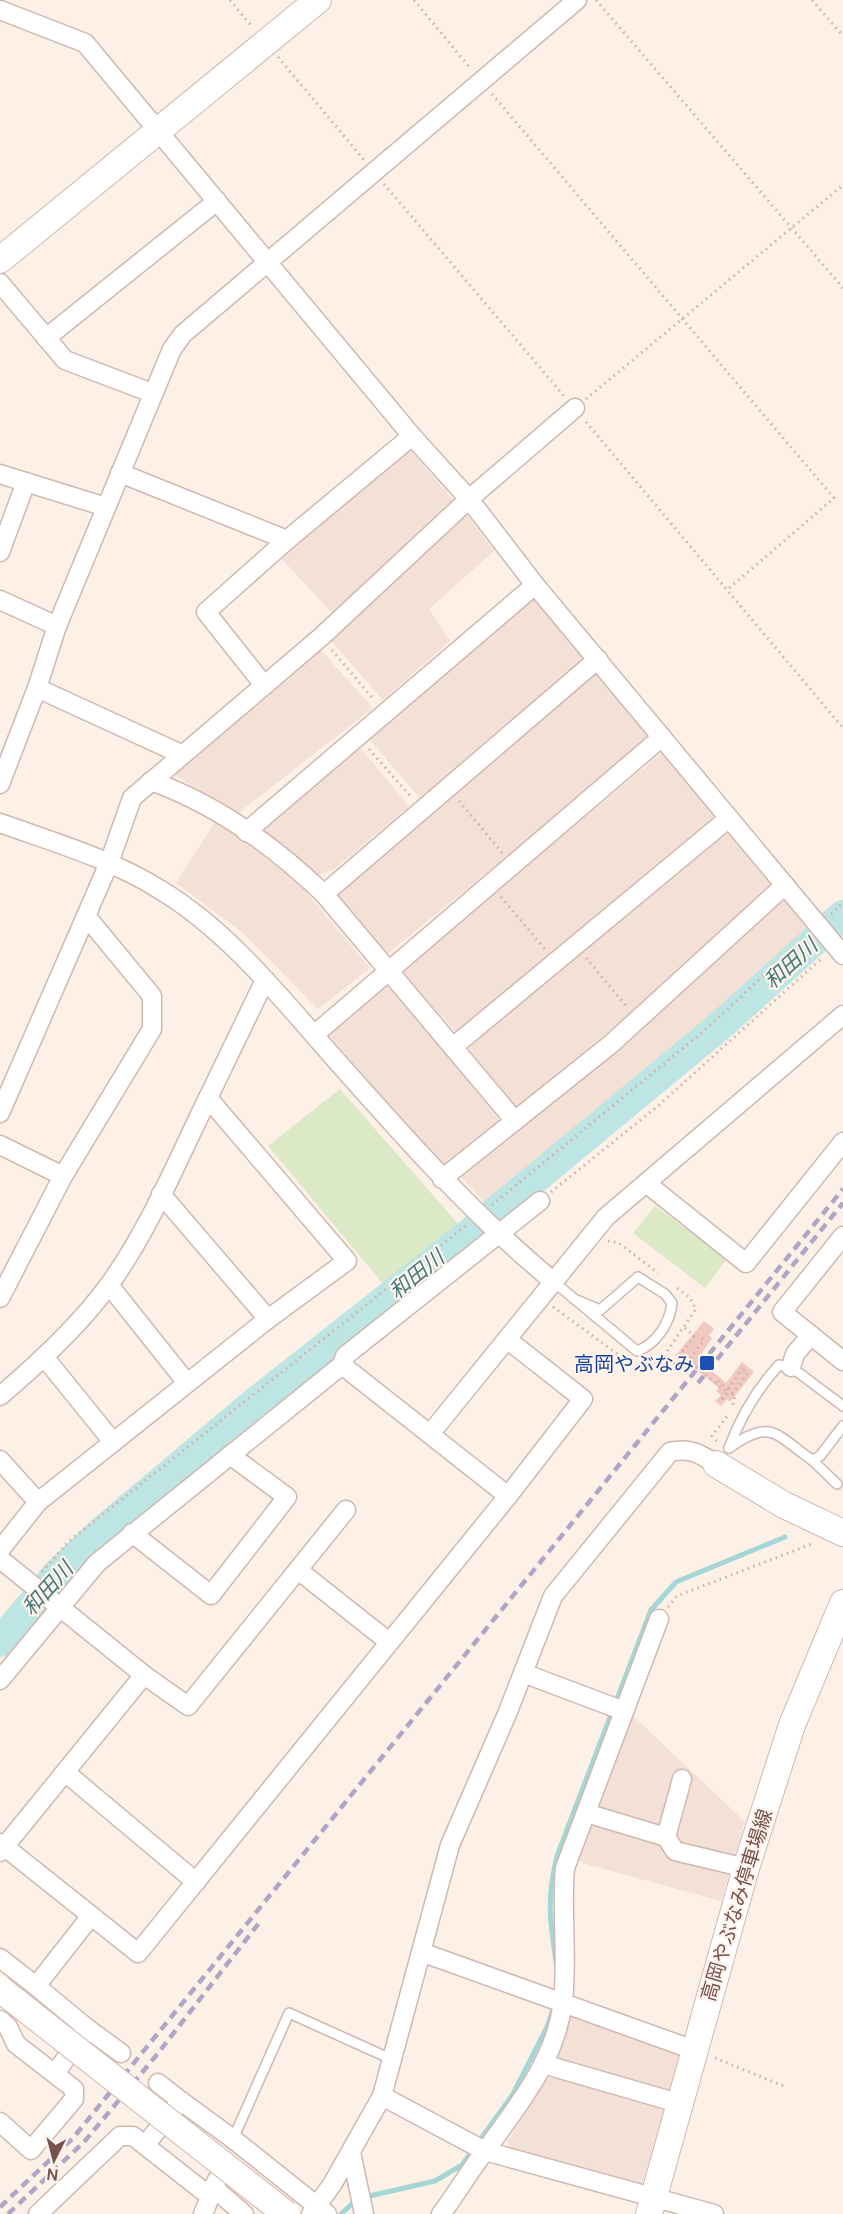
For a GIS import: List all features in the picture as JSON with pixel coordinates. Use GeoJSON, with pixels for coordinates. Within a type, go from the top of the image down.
{"type":"FeatureCollection","features":[{"type":"Feature","properties":{"kind":"street"},"geometry":{"type":"LineString","coordinates":[[0,260],[318,0]]}},
{"type":"Feature","properties":{"kind":"street"},"geometry":{"type":"LineString","coordinates":[[0,784],[37,688],[57,626],[152,393],[172,349],[183,334],[577,0]]}},
{"type":"Feature","properties":{"kind":"street"},"geometry":{"type":"LineString","coordinates":[[0,10],[85,43],[412,436],[469,499],[536,585],[785,885],[839,946]]}},
{"type":"Feature","properties":{"kind":"street"},"geometry":{"type":"LineString","coordinates":[[46,338],[217,201]]}},
{"type":"Feature","properties":{"kind":"street"},"geometry":{"type":"LineString","coordinates":[[0,283],[65,360],[152,393]]}},
{"type":"Feature","properties":{"kind":"street"},"geometry":{"type":"LineString","coordinates":[[0,1113],[110,863],[132,798],[181,754],[321,638],[469,499],[574,408]]}},
{"type":"Feature","properties":{"kind":"street"},"geometry":{"type":"LineString","coordinates":[[264,685],[206,612],[287,540],[412,436]]}},
{"type":"Feature","properties":{"kind":"street"},"geometry":{"type":"LineString","coordinates":[[120,473],[287,540]]}},
{"type":"Feature","properties":{"kind":"street"},"geometry":{"type":"LineString","coordinates":[[0,474],[106,507]]}},
{"type":"Feature","properties":{"kind":"street"},"geometry":{"type":"LineString","coordinates":[[0,552],[26,482]]}},
{"type":"Feature","properties":{"kind":"street"},"geometry":{"type":"LineString","coordinates":[[246,832],[536,585]]}},
{"type":"Feature","properties":{"kind":"street"},"geometry":{"type":"LineString","coordinates":[[0,600],[57,626]]}},
{"type":"Feature","properties":{"kind":"street"},"geometry":{"type":"LineString","coordinates":[[324,894],[598,659]]}},
{"type":"Feature","properties":{"kind":"street"},"geometry":{"type":"LineString","coordinates":[[37,688],[181,754]]}},
{"type":"Feature","properties":{"kind":"street"},"geometry":{"type":"LineString","coordinates":[[314,1035],[662,737]]}},
{"type":"Feature","properties":{"kind":"street"},"geometry":{"type":"LineString","coordinates":[[151,781],[206,805],[277,853],[324,894],[515,1121]]}},
{"type":"Feature","properties":{"kind":"street"},"geometry":{"type":"LineString","coordinates":[[453,1047],[729,818]]}},
{"type":"Feature","properties":{"kind":"street"},"geometry":{"type":"LineString","coordinates":[[0,823],[110,863],[159,888],[196,915],[265,980],[442,1179],[498,1233],[554,1282]]}},
{"type":"Feature","properties":{"kind":"street"},"geometry":{"type":"LineString","coordinates":[[442,1179],[638,1019],[785,885]]}},
{"type":"Feature","properties":{"kind":"street"},"geometry":{"type":"LineString","coordinates":[[0,1298],[63,1176],[152,1029],[152,996],[86,916]]}},
{"type":"Feature","properties":{"kind":"street"},"geometry":{"type":"LineString","coordinates":[[0,1396],[45,1358],[109,1285],[161,1194],[265,980]]}},
{"type":"Feature","properties":{"kind":"street"},"geometry":{"type":"LineString","coordinates":[[430,1434],[606,1217],[843,1015]]}},
{"type":"Feature","properties":{"kind":"street"},"geometry":{"type":"LineString","coordinates":[[0,1550],[38,1502],[268,1319],[348,1260],[208,1098]]}},
{"type":"Feature","properties":{"kind":"street"},"geometry":{"type":"LineString","coordinates":[[646,1183],[746,1263],[843,1142]]}},
{"type":"Feature","properties":{"kind":"street"},"geometry":{"type":"LineString","coordinates":[[0,1145],[63,1176]]}},
{"type":"Feature","properties":{"kind":"street"},"geometry":{"type":"LineString","coordinates":[[161,1194],[268,1319]]}},
{"type":"Feature","properties":{"kind":"street"},"geometry":{"type":"LineString","coordinates":[[0,1680],[55,1603],[97,1563],[342,1365],[345,1356],[540,1201]]}},
{"type":"Feature","properties":{"kind":"street"},"geometry":{"type":"LineString","coordinates":[[843,1236],[782,1312],[843,1361]]}},
{"type":"Feature","properties":{"kind":"street"},"geometry":{"type":"LineString","coordinates":[[109,1285],[187,1383]]}},
{"type":"Feature","properties":{"kind":"street"},"geometry":{"type":"LineString","coordinates":[[791,1367],[795,1354],[811,1335]]}},
{"type":"Feature","properties":{"kind":"street"},"geometry":{"type":"LineString","coordinates":[[144,1675],[1,1847],[138,1953],[508,1496],[583,1399],[508,1340]]}},
{"type":"Feature","properties":{"kind":"street"},"geometry":{"type":"LineString","coordinates":[[45,1358],[113,1442]]}},
{"type":"Feature","properties":{"kind":"street"},"geometry":{"type":"LineString","coordinates":[[342,1365],[508,1496]]}},
{"type":"Feature","properties":{"kind":"street"},"geometry":{"type":"LineString","coordinates":[[158,2083],[233,2139],[319,2211],[382,2096],[450,1845],[553,1596],[659,1462],[670,1452],[683,1448],[697,1452],[721,1451],[784,1505],[843,1533]]}},
{"type":"Feature","properties":{"kind":"street"},"geometry":{"type":"LineString","coordinates":[[132,1533],[211,1595],[287,1497],[230,1455]]}},
{"type":"Feature","properties":{"kind":"street"},"geometry":{"type":"LineString","coordinates":[[0,1460],[38,1502]]}},
{"type":"Feature","properties":{"kind":"street"},"geometry":{"type":"LineString","coordinates":[[0,1559],[144,1675],[188,1706],[346,1510]]}},
{"type":"Feature","properties":{"kind":"street"},"geometry":{"type":"LineString","coordinates":[[298,1570],[389,1642]]}},
{"type":"Feature","properties":{"kind":"street","name":"高岡やぶなみ停車場線"},"geometry":{"type":"LineString","coordinates":[[651,2206],[678,2103],[746,1868],[792,1725],[843,1603]]}},
{"type":"Feature","properties":{"kind":"street"},"geometry":{"type":"LineString","coordinates":[[441,2214],[483,2150],[531,2089],[543,2064],[562,2004],[565,1970],[562,1904],[565,1868],[659,1619]]}},
{"type":"Feature","properties":{"kind":"street"},"geometry":{"type":"LineString","coordinates":[[523,1672],[624,1711]]}},
{"type":"Feature","properties":{"kind":"street"},"geometry":{"type":"LineString","coordinates":[[65,1772],[196,1882]]}},
{"type":"Feature","properties":{"kind":"street"},"geometry":{"type":"LineString","coordinates":[[666,1837],[681,1779]]}},
{"type":"Feature","properties":{"kind":"street"},"geometry":{"type":"LineString","coordinates":[[586,1813],[666,1837],[675,1851],[746,1868]]}},
{"type":"Feature","properties":{"kind":"street"},"geometry":{"type":"LineString","coordinates":[[36,1986],[91,1916]]}},
{"type":"Feature","properties":{"kind":"street"},"geometry":{"type":"LineString","coordinates":[[421,1952],[694,2050]]}},
{"type":"Feature","properties":{"kind":"street"},"geometry":{"type":"LineString","coordinates":[[0,1958],[121,2053]]}},
{"type":"Feature","properties":{"kind":"street"},"geometry":{"type":"LineString","coordinates":[[0,1989],[286,2214]]}},
{"type":"Feature","properties":{"kind":"street"},"geometry":{"type":"LineString","coordinates":[[3,2028],[16,2044],[74,2089],[74,2099],[31,2150],[3,2128]]}},
{"type":"Feature","properties":{"kind":"street"},"geometry":{"type":"LineString","coordinates":[[55,2073],[88,2029]]}},
{"type":"Feature","properties":{"kind":"street"},"geometry":{"type":"LineString","coordinates":[[543,2064],[678,2103]]}},
{"type":"Feature","properties":{"kind":"street"},"geometry":{"type":"LineString","coordinates":[[382,2096],[483,2150],[651,2206],[714,2214]]}},
{"type":"Feature","properties":{"kind":"street"},"geometry":{"type":"LineString","coordinates":[[145,2145],[181,2101]]}},
{"type":"Feature","properties":{"kind":"street"},"geometry":{"type":"LineString","coordinates":[[39,2214],[120,2136],[133,2136],[203,2191],[215,2189]]}},
{"type":"Feature","properties":{"kind":"street"},"geometry":{"type":"LineString","coordinates":[[203,2214],[215,2189],[222,2160],[233,2139]]}},
{"type":"Feature","properties":{"kind":"street"},"geometry":{"type":"LineString","coordinates":[[196,2140],[222,2160]]}},
{"type":"Feature","properties":{"kind":"street"},"geometry":{"type":"LineString","coordinates":[[351,2152],[363,2211]]}},
{"type":"Feature","properties":{"kind":"street"},"geometry":{"type":"LineString","coordinates":[[215,2189],[244,2214]]}},
{"type":"Feature","properties":{"kind":"lane"},"geometry":{"type":"LineString","coordinates":[[554,1282],[598,1320],[637,1351],[647,1348],[670,1319],[672,1303],[664,1294],[638,1277],[614,1294],[600,1310],[574,1299]]}},
{"type":"Feature","properties":{"kind":"lane"},"geometry":{"type":"LineString","coordinates":[[721,1451],[755,1399],[762,1383],[778,1365],[791,1367],[843,1406]]}},
{"type":"Feature","properties":{"kind":"lane"},"geometry":{"type":"LineString","coordinates":[[812,1460],[820,1456],[843,1426]]}},
{"type":"Feature","properties":{"kind":"lane"},"geometry":{"type":"LineString","coordinates":[[721,1451],[756,1430],[771,1431],[812,1460],[837,1484]]}},
{"type":"Feature","properties":{"kind":"lane"},"geometry":{"type":"LineString","coordinates":[[233,2139],[289,2013],[391,2060]]}},
{"type":"Feature","properties":{"kind":"path"},"geometry":{"type":"LineString","coordinates":[[230,0],[843,728]]}},
{"type":"Feature","properties":{"kind":"path"},"geometry":{"type":"LineString","coordinates":[[414,0],[834,498],[727,590]]}},
{"type":"Feature","properties":{"kind":"path"},"geometry":{"type":"LineString","coordinates":[[596,0],[843,288]]}},
{"type":"Feature","properties":{"kind":"path"},"geometry":{"type":"LineString","coordinates":[[812,0],[843,36]]}},
{"type":"Feature","properties":{"kind":"path"},"geometry":{"type":"LineString","coordinates":[[574,408],[843,185]]}},
{"type":"Feature","properties":{"kind":"path"},"geometry":{"type":"LineString","coordinates":[[321,638],[385,713]]}},
{"type":"Feature","properties":{"kind":"path"},"geometry":{"type":"LineString","coordinates":[[358,736],[423,810]]}},
{"type":"Feature","properties":{"kind":"path"},"geometry":{"type":"LineString","coordinates":[[448,788],[513,865]]}},
{"type":"Feature","properties":{"kind":"path"},"geometry":{"type":"LineString","coordinates":[[490,884],[556,961]]}},
{"type":"Feature","properties":{"kind":"path"},"geometry":{"type":"LineString","coordinates":[[31,1585],[68,1542],[541,1167],[705,1030],[843,903]]}},
{"type":"Feature","properties":{"kind":"path"},"geometry":{"type":"LineString","coordinates":[[575,945],[638,1019]]}},
{"type":"Feature","properties":{"kind":"path"},"geometry":{"type":"LineString","coordinates":[[540,1201],[658,1106],[839,946]]}},
{"type":"Feature","properties":{"kind":"path"},"geometry":{"type":"LineString","coordinates":[[599,1247],[607,1241],[619,1243],[664,1277]]}},
{"type":"Feature","properties":{"kind":"path"},"geometry":{"type":"LineString","coordinates":[[554,1308],[585,1328],[642,1372],[659,1363],[696,1309],[690,1298],[673,1284]]}},
{"type":"Feature","properties":{"kind":"path"},"geometry":{"type":"LineString","coordinates":[[685,1328],[694,1336],[682,1352],[735,1396],[732,1410],[712,1436],[721,1451]]}},
{"type":"Feature","properties":{"kind":"path"},"geometry":{"type":"LineString","coordinates":[[664,1356],[679,1367],[705,1340],[698,1335]]}},
{"type":"Feature","properties":{"kind":"path"},"geometry":{"type":"LineString","coordinates":[[722,1399],[729,1392],[748,1373],[742,1368],[729,1392]]}},
{"type":"Feature","properties":{"kind":"path"},"geometry":{"type":"LineString","coordinates":[[718,1381],[729,1392]]}},
{"type":"Feature","properties":{"kind":"path"},"geometry":{"type":"LineString","coordinates":[[659,1619],[677,1596],[816,1542]]}},
{"type":"Feature","properties":{"kind":"path"},"geometry":{"type":"LineString","coordinates":[[694,2050],[786,2087]]}},
{"type":"Feature","properties":{"kind":"shaded area"},"geometry":{"type":"Polygon","coordinates":[[[407,447],[455,502],[332,613],[280,557],[407,447]]]}},
{"type":"Feature","properties":{"kind":"shaded area"},"geometry":{"type":"Polygon","coordinates":[[[466,514],[494,551],[429,609],[450,641],[383,700],[329,638],[466,514]]]}},
{"type":"Feature","properties":{"kind":"shaded area"},"geometry":{"type":"Polygon","coordinates":[[[536,596],[588,660],[421,800],[366,735],[536,596]]]}},
{"type":"Feature","properties":{"kind":"shaded area"},"geometry":{"type":"Polygon","coordinates":[[[319,648],[373,708],[237,814],[170,772],[319,648]]]}},
{"type":"Feature","properties":{"kind":"shaded area"},"geometry":{"type":"Polygon","coordinates":[[[598,671],[652,738],[387,954],[335,892],[598,671]]]}},
{"type":"Feature","properties":{"kind":"shaded area"},"geometry":{"type":"Polygon","coordinates":[[[358,745],[409,806],[334,869],[322,874],[313,874],[260,826],[358,745]]]}},
{"type":"Feature","properties":{"kind":"shaded area"},"geometry":{"type":"Polygon","coordinates":[[[663,752],[720,818],[456,1032],[401,971],[663,752]]]}},
{"type":"Feature","properties":{"kind":"shaded area"},"geometry":{"type":"Polygon","coordinates":[[[217,819],[292,875],[370,968],[318,1009],[242,932],[176,883],[217,819]]]}},
{"type":"Feature","properties":{"kind":"shaded area"},"geometry":{"type":"Polygon","coordinates":[[[725,826],[775,886],[642,1004],[516,1107],[463,1042],[725,826]]]}},
{"type":"Feature","properties":{"kind":"shaded area"},"geometry":{"type":"Polygon","coordinates":[[[785,894],[810,927],[643,1078],[487,1205],[458,1174],[785,894]]]}},
{"type":"Feature","properties":{"kind":"shaded area"},"geometry":{"type":"Polygon","coordinates":[[[387,980],[499,1120],[443,1164],[430,1157],[326,1031],[387,980]]]}},
{"type":"Feature","properties":{"kind":"shaded area"},"geometry":{"type":"Polygon","coordinates":[[[633,1716],[745,1822],[721,1901],[579,1862],[599,1801],[633,1716]]]}},
{"type":"Feature","properties":{"kind":"shaded area"},"geometry":{"type":"Polygon","coordinates":[[[569,2012],[684,2054],[640,2190],[512,2154],[507,2142],[546,2081],[569,2012]]]}},
{"type":"Feature","properties":{"kind":"green space"},"geometry":{"type":"Polygon","coordinates":[[[340,1089],[459,1225],[384,1285],[268,1146],[340,1089]]]}},
{"type":"Feature","properties":{"kind":"green space"},"geometry":{"type":"Polygon","coordinates":[[[655,1206],[727,1259],[705,1288],[633,1233],[655,1206]]]}},
{"type":"Feature","properties":{"kind":"building"},"geometry":{"type":"Polygon","coordinates":[[[704,1321],[714,1329],[709,1335],[712,1338],[698,1359],[726,1383],[742,1362],[754,1372],[730,1402],[727,1399],[721,1406],[715,1401],[721,1395],[716,1391],[719,1388],[692,1366],[684,1365],[679,1373],[673,1369],[679,1359],[675,1356],[704,1321]]]}},
{"type":"Feature","properties":{"kind":"waterway","name":"和田川"},"geometry":{"type":"LineString","coordinates":[[0,1642],[56,1575],[102,1531],[253,1404],[466,1236],[721,1025],[843,915]]}},
{"type":"Feature","properties":{"kind":"waterway"},"geometry":{"type":"LineString","coordinates":[[557,1968],[550,1912],[551,1886],[557,1856],[651,1610],[676,1582],[785,1537]]}},
{"type":"Feature","properties":{"kind":"waterway"},"geometry":{"type":"LineString","coordinates":[[365,2197],[435,2181],[462,2165],[513,2094],[547,2027],[554,2007]]}},
{"type":"Feature","properties":{"kind":"waterway"},"geometry":{"type":"LineString","coordinates":[[341,2214],[356,2200]]}},
{"type":"Feature","properties":{"kind":"railway"},"geometry":{"type":"LineString","coordinates":[[0,2207],[73,2138],[843,1189]]}},
{"type":"Feature","properties":{"kind":"railway"},"geometry":{"type":"LineString","coordinates":[[698,1383],[843,1203]]}},
{"type":"Feature","properties":{"kind":"railway"},"geometry":{"type":"LineString","coordinates":[[8,2214],[84,2142],[155,2057],[259,1923]]}},
{"type":"Feature","properties":{"kind":"place","name":"高岡やぶなみ"},"geometry":{"type":"Point","coordinates":[707,1363]}}]}
